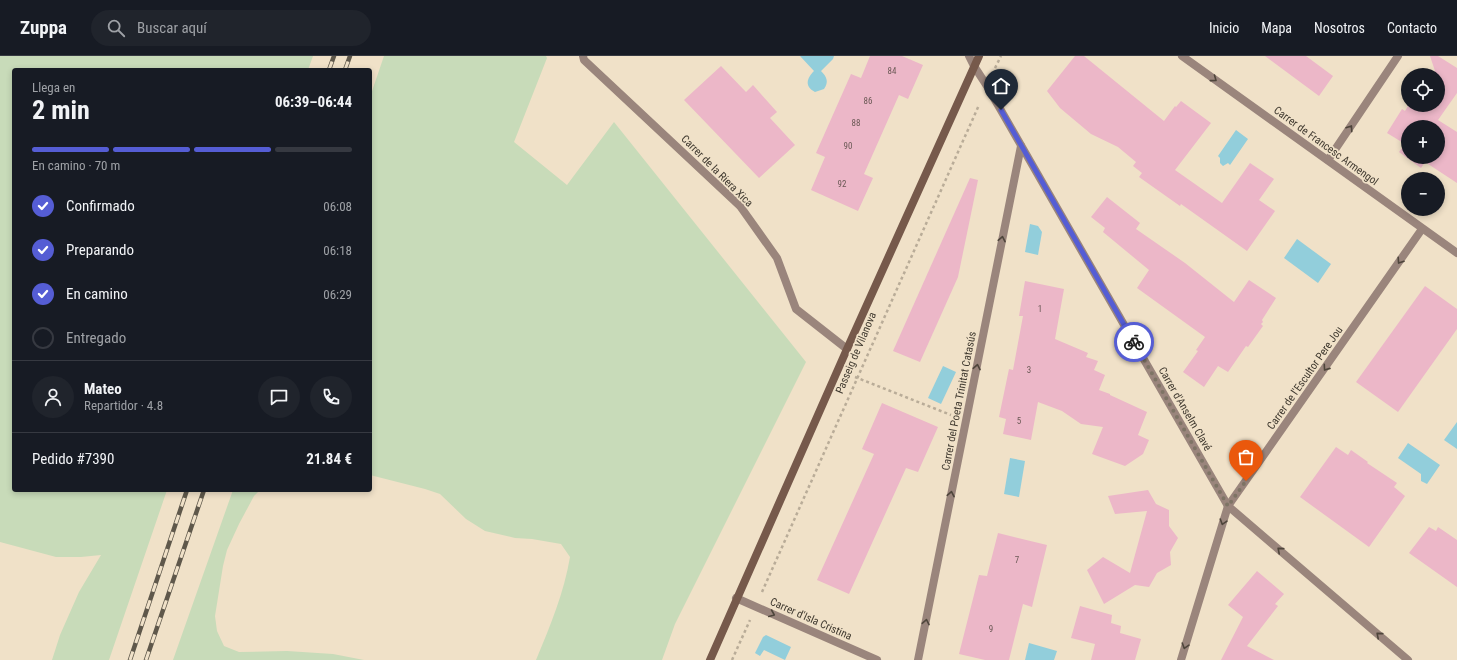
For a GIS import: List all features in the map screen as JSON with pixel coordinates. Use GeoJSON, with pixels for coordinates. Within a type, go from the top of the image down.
{"type":"FeatureCollection","features":[{"type":"Feature","properties":{"kind":"street","name":"Carrer de la Riera Xica"},"geometry":{"type":"LineString","coordinates":[[583,56],[584,60],[740,206],[777,258],[796,309],[847,348]]}},
{"type":"Feature","properties":{"kind":"street","name":"Carrer d'Anselm Clavé"},"geometry":{"type":"LineString","coordinates":[[969,56],[1228,506],[1408,660]]}},
{"type":"Feature","properties":{"kind":"street","name":"Passeig de Vilanova"},"geometry":{"type":"LineString","coordinates":[[710,660],[847,348],[979,56]]}},
{"type":"Feature","properties":{"kind":"street","name":"Carrer de Francesc Armengol"},"geometry":{"type":"LineString","coordinates":[[1182,56],[1457,253]]}},
{"type":"Feature","properties":{"kind":"street"},"geometry":{"type":"LineString","coordinates":[[1328,160],[1398,56]]}},
{"type":"Feature","properties":{"kind":"street","name":"Carrer del Poeta Trinitat Catasús"},"geometry":{"type":"LineString","coordinates":[[918,660],[1021,146]]}},
{"type":"Feature","properties":{"kind":"street","name":"Carrer de l'Escultor Pere Jou"},"geometry":{"type":"LineString","coordinates":[[1180,660],[1228,506],[1422,229]]}},
{"type":"Feature","properties":{"kind":"street","name":"Carrer d'Isla Cristina"},"geometry":{"type":"LineString","coordinates":[[736,598],[877,660]]}},
{"type":"Feature","properties":{"kind":"path","name":"Passeig de Vilanova"},"geometry":{"type":"LineString","coordinates":[[732,660],[1001,56]]}},
{"type":"Feature","properties":{"kind":"path"},"geometry":{"type":"LineString","coordinates":[[838,370],[966,421]]}},
{"type":"Feature","properties":{"kind":"green space"},"geometry":{"type":"Polygon","coordinates":[[[0,56],[313,56],[309,68],[12,68],[12,492],[166,492],[109,660],[52,660],[60,635],[79,592],[101,555],[56,557],[0,542],[0,56]]]}},
{"type":"Feature","properties":{"kind":"green space"},"geometry":{"type":"Polygon","coordinates":[[[384,56],[546,56],[547,58],[514,142],[567,185],[614,122],[806,362],[675,624],[662,660],[536,660],[556,609],[564,584],[570,557],[561,544],[532,539],[515,538],[485,531],[466,519],[440,494],[372,476],[372,91],[384,56]]]}},
{"type":"Feature","properties":{"kind":"green space"},"geometry":{"type":"Polygon","coordinates":[[[232,492],[258,492],[254,496],[239,524],[227,550],[223,566],[215,616],[217,631],[224,646],[239,652],[287,651],[333,654],[364,660],[173,660],[232,492]]]}},
{"type":"Feature","properties":{"kind":"water"},"geometry":{"type":"Polygon","coordinates":[[[800,56],[834,56],[833,59],[821,71],[827,80],[824,89],[815,92],[809,87],[808,79],[814,71],[800,56]]]}},
{"type":"Feature","properties":{"kind":"water"},"geometry":{"type":"Polygon","coordinates":[[[1236,130],[1248,139],[1230,165],[1228,163],[1223,166],[1220,163],[1220,158],[1218,156],[1236,130]]]}},
{"type":"Feature","properties":{"kind":"water"},"geometry":{"type":"Polygon","coordinates":[[[1030,224],[1038,226],[1042,232],[1038,255],[1025,252],[1030,224]]]}},
{"type":"Feature","properties":{"kind":"water"},"geometry":{"type":"Polygon","coordinates":[[[1297,239],[1331,264],[1318,283],[1284,258],[1297,239]]]}},
{"type":"Feature","properties":{"kind":"water"},"geometry":{"type":"Polygon","coordinates":[[[943,366],[956,372],[941,404],[928,398],[943,366]]]}},
{"type":"Feature","properties":{"kind":"water"},"geometry":{"type":"Polygon","coordinates":[[[1457,422],[1457,449],[1444,440],[1457,422]]]}},
{"type":"Feature","properties":{"kind":"water"},"geometry":{"type":"Polygon","coordinates":[[[1408,443],[1440,465],[1427,484],[1421,481],[1421,474],[1398,458],[1408,443]]]}},
{"type":"Feature","properties":{"kind":"water"},"geometry":{"type":"Polygon","coordinates":[[[1010,458],[1025,461],[1019,497],[1004,494],[1010,458]]]}},
{"type":"Feature","properties":{"kind":"water"},"geometry":{"type":"Polygon","coordinates":[[[766,635],[791,647],[785,660],[764,650],[760,656],[755,653],[763,637],[766,635]]]}},
{"type":"Feature","properties":{"kind":"water"},"geometry":{"type":"Polygon","coordinates":[[[1029,643],[1057,651],[1054,660],[1025,660],[1029,643]]]}},
{"type":"Feature","properties":{"kind":"building"},"geometry":{"type":"Polygon","coordinates":[[[870,56],[902,56],[923,65],[908,99],[899,95],[864,174],[873,178],[858,211],[811,190],[825,157],[816,153],[851,74],[861,78],[870,56]]]}},
{"type":"Feature","properties":{"kind":"building"},"geometry":{"type":"Polygon","coordinates":[[[1075,56],[1084,56],[1164,121],[1175,106],[1176,107],[1181,101],[1211,123],[1175,170],[1222,203],[1250,163],[1274,179],[1259,200],[1275,211],[1247,251],[1181,204],[1180,206],[1139,177],[1142,173],[1133,166],[1136,162],[1118,147],[1091,134],[1060,108],[1047,91],[1075,56]]]}},
{"type":"Feature","properties":{"kind":"building"},"geometry":{"type":"Polygon","coordinates":[[[1265,56],[1306,56],[1333,76],[1319,96],[1265,56]]]}},
{"type":"Feature","properties":{"kind":"building"},"geometry":{"type":"Polygon","coordinates":[[[1430,56],[1438,56],[1457,68],[1457,93],[1445,110],[1445,68],[1434,68],[1430,56]]]}},
{"type":"Feature","properties":{"kind":"building"},"geometry":{"type":"Polygon","coordinates":[[[721,66],[746,92],[753,85],[777,112],[770,118],[795,145],[759,178],[684,100],[721,66]]]}},
{"type":"Feature","properties":{"kind":"building"},"geometry":{"type":"Polygon","coordinates":[[[1401,111],[1401,112],[1444,112],[1438,120],[1401,120],[1401,142],[1387,133],[1401,111]]]}},
{"type":"Feature","properties":{"kind":"building"},"geometry":{"type":"Polygon","coordinates":[[[1445,124],[1457,132],[1457,183],[1445,175],[1445,172],[1440,172],[1428,164],[1445,164],[1445,124]]]}},
{"type":"Feature","properties":{"kind":"building"},"geometry":{"type":"Polygon","coordinates":[[[1416,164],[1424,164],[1421,168],[1416,164]]]}},
{"type":"Feature","properties":{"kind":"building"},"geometry":{"type":"Polygon","coordinates":[[[970,178],[978,180],[958,277],[920,362],[893,351],[970,178]]]}},
{"type":"Feature","properties":{"kind":"building"},"geometry":{"type":"Polygon","coordinates":[[[1107,197],[1140,223],[1136,229],[1185,263],[1234,302],[1249,280],[1276,298],[1262,320],[1263,322],[1261,324],[1263,326],[1248,347],[1246,346],[1228,372],[1218,366],[1204,387],[1183,372],[1198,351],[1196,350],[1205,337],[1137,288],[1149,270],[1103,232],[1105,228],[1091,217],[1107,197]]]}},
{"type":"Feature","properties":{"kind":"building"},"geometry":{"type":"Polygon","coordinates":[[[1025,281],[1064,289],[1055,339],[1088,353],[1086,357],[1098,361],[1094,370],[1105,375],[1099,390],[1147,412],[1138,435],[1149,440],[1143,454],[1125,466],[1092,454],[1103,427],[1081,424],[1062,411],[1038,402],[1031,440],[1003,434],[1006,419],[999,417],[1009,369],[1013,370],[1023,316],[1019,316],[1025,281]]]}},
{"type":"Feature","properties":{"kind":"building"},"geometry":{"type":"Polygon","coordinates":[[[1425,286],[1457,309],[1457,329],[1398,412],[1356,382],[1425,286]]]}},
{"type":"Feature","properties":{"kind":"building"},"geometry":{"type":"Polygon","coordinates":[[[882,403],[938,427],[918,472],[906,468],[849,594],[817,580],[874,454],[862,449],[882,403]]]}},
{"type":"Feature","properties":{"kind":"building"},"geometry":{"type":"Polygon","coordinates":[[[1336,447],[1348,455],[1351,450],[1368,462],[1367,463],[1397,483],[1394,487],[1405,496],[1369,547],[1300,497],[1336,447]]]}},
{"type":"Feature","properties":{"kind":"building"},"geometry":{"type":"Polygon","coordinates":[[[1148,490],[1156,504],[1169,510],[1169,526],[1178,538],[1170,552],[1171,565],[1157,573],[1149,587],[1135,585],[1104,604],[1087,570],[1103,557],[1130,573],[1147,511],[1115,514],[1108,496],[1148,490]]]}},
{"type":"Feature","properties":{"kind":"building"},"geometry":{"type":"Polygon","coordinates":[[[1429,527],[1436,531],[1438,527],[1457,540],[1457,587],[1409,553],[1429,527]]]}},
{"type":"Feature","properties":{"kind":"building"},"geometry":{"type":"Polygon","coordinates":[[[998,533],[1047,545],[1032,607],[1023,604],[1009,660],[985,660],[959,654],[979,575],[987,576],[998,533]]]}},
{"type":"Feature","properties":{"kind":"building"},"geometry":{"type":"Polygon","coordinates":[[[1257,571],[1284,594],[1275,604],[1278,606],[1247,646],[1274,660],[1221,660],[1243,617],[1228,605],[1257,571]]]}},
{"type":"Feature","properties":{"kind":"building"},"geometry":{"type":"Polygon","coordinates":[[[1080,606],[1112,615],[1111,623],[1121,626],[1120,633],[1141,639],[1135,660],[1091,660],[1095,644],[1071,638],[1080,606]]]}},
{"type":"Feature","properties":{"kind":"railway"},"geometry":{"type":"LineString","coordinates":[[330,68],[334,56]]}},
{"type":"Feature","properties":{"kind":"railway"},"geometry":{"type":"LineString","coordinates":[[346,68],[350,56]]}},
{"type":"Feature","properties":{"kind":"railway"},"geometry":{"type":"LineString","coordinates":[[130,660],[186,492]]}},
{"type":"Feature","properties":{"kind":"railway"},"geometry":{"type":"LineString","coordinates":[[146,660],[203,492]]}},
{"type":"Feature","properties":{"kind":"way so far"},"geometry":{"type":"LineString","coordinates":[[1134,342],[1228,506],[1246,481]]}},
{"type":"Feature","properties":{"kind":"route"},"geometry":{"type":"LineString","coordinates":[[1001,110],[1134,342]]}}]}
